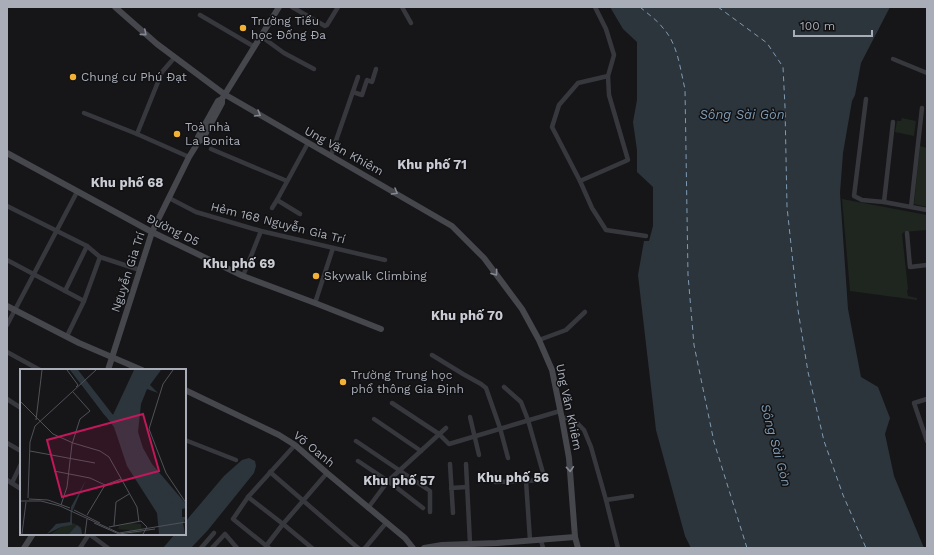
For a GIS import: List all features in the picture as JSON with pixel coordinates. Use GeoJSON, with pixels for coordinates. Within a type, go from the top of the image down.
{"type":"FeatureCollection","features":[{"type":"Feature","properties":{"kind":"street","name":"Ung Văn Khiêm"},"geometry":{"type":"LineString","coordinates":[[115,7],[157,44],[176,57],[223,96],[392,190],[452,226],[484,258],[522,309],[539,340],[552,370],[569,458],[575,537],[578,548]]}},
{"type":"Feature","properties":{"kind":"street","name":"Nguyễn Gia Trí"},"geometry":{"type":"LineString","coordinates":[[108,369],[152,232],[189,157],[199,141],[198,137],[218,101],[223,96],[253,46],[262,37],[279,7]]}},
{"type":"Feature","properties":{"kind":"street"},"geometry":{"type":"LineString","coordinates":[[292,7],[325,26],[338,7]]}},
{"type":"Feature","properties":{"kind":"street"},"geometry":{"type":"LineString","coordinates":[[402,7],[411,23]]}},
{"type":"Feature","properties":{"kind":"street"},"geometry":{"type":"LineString","coordinates":[[580,181],[628,160],[609,95],[608,76],[614,55],[606,29],[595,7]]}},
{"type":"Feature","properties":{"kind":"street"},"geometry":{"type":"LineString","coordinates":[[200,15],[253,46]]}},
{"type":"Feature","properties":{"kind":"street"},"geometry":{"type":"LineString","coordinates":[[262,37],[284,53],[314,69]]}},
{"type":"Feature","properties":{"kind":"street"},"geometry":{"type":"LineString","coordinates":[[137,134],[162,72],[176,57]]}},
{"type":"Feature","properties":{"kind":"street"},"geometry":{"type":"LineString","coordinates":[[893,59],[927,73]]}},
{"type":"Feature","properties":{"kind":"street"},"geometry":{"type":"LineString","coordinates":[[352,92],[362,96],[366,80],[372,82],[376,69]]}},
{"type":"Feature","properties":{"kind":"street"},"geometry":{"type":"LineString","coordinates":[[608,76],[578,83],[559,105],[552,127],[592,208],[606,230],[646,236]]}},
{"type":"Feature","properties":{"kind":"street"},"geometry":{"type":"LineString","coordinates":[[330,155],[358,77]]}},
{"type":"Feature","properties":{"kind":"street"},"geometry":{"type":"LineString","coordinates":[[866,99],[854,196],[862,200],[884,202],[927,210]]}},
{"type":"Feature","properties":{"kind":"street"},"geometry":{"type":"LineString","coordinates":[[911,207],[922,108]]}},
{"type":"Feature","properties":{"kind":"street"},"geometry":{"type":"LineString","coordinates":[[84,113],[189,157]]}},
{"type":"Feature","properties":{"kind":"street"},"geometry":{"type":"LineString","coordinates":[[884,202],[893,122]]}},
{"type":"Feature","properties":{"kind":"street"},"geometry":{"type":"LineString","coordinates":[[272,208],[308,143]]}},
{"type":"Feature","properties":{"kind":"street"},"geometry":{"type":"LineString","coordinates":[[211,149],[287,181]]}},
{"type":"Feature","properties":{"kind":"street","name":"Đường D5"},"geometry":{"type":"LineString","coordinates":[[7,153],[152,232],[243,276],[381,330]]}},
{"type":"Feature","properties":{"kind":"street"},"geometry":{"type":"LineString","coordinates":[[7,325],[77,192]]}},
{"type":"Feature","properties":{"kind":"street","name":"Hẻm 168 Nguyễn Gia Trí"},"geometry":{"type":"LineString","coordinates":[[169,198],[196,212],[261,231],[385,260]]}},
{"type":"Feature","properties":{"kind":"street"},"geometry":{"type":"LineString","coordinates":[[277,200],[300,214]]}},
{"type":"Feature","properties":{"kind":"street"},"geometry":{"type":"LineString","coordinates":[[7,206],[87,246],[100,257],[140,270]]}},
{"type":"Feature","properties":{"kind":"street"},"geometry":{"type":"LineString","coordinates":[[243,276],[261,231]]}},
{"type":"Feature","properties":{"kind":"street"},"geometry":{"type":"LineString","coordinates":[[907,233],[910,268],[927,265]]}},
{"type":"Feature","properties":{"kind":"street"},"geometry":{"type":"LineString","coordinates":[[65,291],[87,246]]}},
{"type":"Feature","properties":{"kind":"street"},"geometry":{"type":"LineString","coordinates":[[315,303],[333,248]]}},
{"type":"Feature","properties":{"kind":"street"},"geometry":{"type":"LineString","coordinates":[[66,336],[84,301],[100,257]]}},
{"type":"Feature","properties":{"kind":"street"},"geometry":{"type":"LineString","coordinates":[[7,260],[84,301]]}},
{"type":"Feature","properties":{"kind":"street"},"geometry":{"type":"LineString","coordinates":[[7,306],[66,336],[140,369]]}},
{"type":"Feature","properties":{"kind":"street"},"geometry":{"type":"LineString","coordinates":[[539,340],[566,330],[585,312]]}},
{"type":"Feature","properties":{"kind":"street"},"geometry":{"type":"LineString","coordinates":[[7,352],[38,369]]}},
{"type":"Feature","properties":{"kind":"street"},"geometry":{"type":"LineString","coordinates":[[432,355],[481,384],[488,390],[508,458]]}},
{"type":"Feature","properties":{"kind":"street"},"geometry":{"type":"LineString","coordinates":[[494,482],[545,480],[528,420],[521,402],[504,387]]}},
{"type":"Feature","properties":{"kind":"street","name":"Võ Oanh"},"geometry":{"type":"LineString","coordinates":[[186,390],[279,435],[295,445],[404,538],[413,548]]}},
{"type":"Feature","properties":{"kind":"street"},"geometry":{"type":"LineString","coordinates":[[7,399],[20,407]]}},
{"type":"Feature","properties":{"kind":"street"},"geometry":{"type":"LineString","coordinates":[[927,399],[914,403],[927,442]]}},
{"type":"Feature","properties":{"kind":"street"},"geometry":{"type":"LineString","coordinates":[[392,403],[440,434],[448,444],[560,411]]}},
{"type":"Feature","properties":{"kind":"street"},"geometry":{"type":"LineString","coordinates":[[470,417],[479,455]]}},
{"type":"Feature","properties":{"kind":"street"},"geometry":{"type":"LineString","coordinates":[[562,419],[568,417],[574,420],[584,430],[591,447],[618,548]]}},
{"type":"Feature","properties":{"kind":"street"},"geometry":{"type":"LineString","coordinates":[[374,419],[421,451]]}},
{"type":"Feature","properties":{"kind":"street"},"geometry":{"type":"LineString","coordinates":[[368,508],[388,481],[446,428]]}},
{"type":"Feature","properties":{"kind":"street"},"geometry":{"type":"LineString","coordinates":[[186,440],[236,460]]}},
{"type":"Feature","properties":{"kind":"street"},"geometry":{"type":"LineString","coordinates":[[356,441],[430,491],[430,512]]}},
{"type":"Feature","properties":{"kind":"street"},"geometry":{"type":"LineString","coordinates":[[7,443],[20,450]]}},
{"type":"Feature","properties":{"kind":"street"},"geometry":{"type":"LineString","coordinates":[[295,445],[248,497],[233,519],[268,547],[283,524],[327,473]]}},
{"type":"Feature","properties":{"kind":"street"},"geometry":{"type":"LineString","coordinates":[[358,461],[424,508]]}},
{"type":"Feature","properties":{"kind":"street"},"geometry":{"type":"LineString","coordinates":[[450,464],[453,513]]}},
{"type":"Feature","properties":{"kind":"street"},"geometry":{"type":"LineString","coordinates":[[466,464],[470,543]]}},
{"type":"Feature","properties":{"kind":"street"},"geometry":{"type":"LineString","coordinates":[[12,484],[20,466]]}},
{"type":"Feature","properties":{"kind":"street"},"geometry":{"type":"LineString","coordinates":[[270,472],[358,548]]}},
{"type":"Feature","properties":{"kind":"street"},"geometry":{"type":"LineString","coordinates":[[7,480],[20,488]]}},
{"type":"Feature","properties":{"kind":"street"},"geometry":{"type":"LineString","coordinates":[[526,481],[530,540]]}},
{"type":"Feature","properties":{"kind":"street"},"geometry":{"type":"LineString","coordinates":[[451,488],[467,486]]}},
{"type":"Feature","properties":{"kind":"street"},"geometry":{"type":"LineString","coordinates":[[606,500],[632,496]]}},
{"type":"Feature","properties":{"kind":"street"},"geometry":{"type":"LineString","coordinates":[[248,497],[312,548]]}},
{"type":"Feature","properties":{"kind":"street"},"geometry":{"type":"LineString","coordinates":[[364,548],[386,523]]}},
{"type":"Feature","properties":{"kind":"street"},"geometry":{"type":"LineString","coordinates":[[201,548],[214,533]]}},
{"type":"Feature","properties":{"kind":"street"},"geometry":{"type":"LineString","coordinates":[[212,548],[225,534],[237,548]]}},
{"type":"Feature","properties":{"kind":"street"},"geometry":{"type":"LineString","coordinates":[[24,548],[32,535]]}},
{"type":"Feature","properties":{"kind":"street"},"geometry":{"type":"LineString","coordinates":[[80,548],[88,535]]}},
{"type":"Feature","properties":{"kind":"street"},"geometry":{"type":"LineString","coordinates":[[90,535],[108,548]]}},
{"type":"Feature","properties":{"kind":"street"},"geometry":{"type":"LineString","coordinates":[[424,548],[470,543],[497,545],[530,540],[575,537]]}},
{"type":"Feature","properties":{"kind":"street"},"geometry":{"type":"LineString","coordinates":[[542,540],[543,548]]}},
{"type":"Feature","properties":{"kind":"shaded area"},"geometry":{"type":"Polygon","coordinates":[[[902,118],[916,121],[914,136],[895,132],[897,121],[901,121],[902,118]]]}},
{"type":"Feature","properties":{"kind":"shaded area"},"geometry":{"type":"Polygon","coordinates":[[[920,146],[927,148],[927,207],[914,204],[920,146]]]}},
{"type":"Feature","properties":{"kind":"shaded area"},"geometry":{"type":"Polygon","coordinates":[[[842,199],[927,215],[927,230],[904,232],[902,234],[908,296],[917,298],[917,300],[850,291],[842,199]]]}},
{"type":"Feature","properties":{"kind":"water","name":"Sông Sài Gòn"},"geometry":{"type":"Polygon","coordinates":[[[610,7],[890,7],[861,63],[855,95],[852,101],[843,153],[840,193],[848,309],[861,377],[878,387],[890,418],[885,434],[894,476],[924,548],[691,548],[685,536],[656,430],[638,275],[644,241],[649,241],[653,226],[653,187],[637,172],[637,150],[633,122],[637,100],[637,42],[623,29],[610,7]]]}},
{"type":"Feature","properties":{"kind":"water"},"geometry":{"type":"Polygon","coordinates":[[[249,458],[255,461],[256,466],[254,473],[208,530],[191,548],[163,548],[174,535],[186,535],[186,521],[224,476],[242,460],[249,458]]]}},
{"type":"Feature","properties":{"kind":"ferry route"},"geometry":{"type":"LineString","coordinates":[[640,7],[661,25],[672,41],[678,57],[685,89],[688,275],[694,345],[714,442],[747,548]]}},
{"type":"Feature","properties":{"kind":"ferry route"},"geometry":{"type":"LineString","coordinates":[[718,7],[767,43],[783,67],[787,207],[798,310],[808,372],[824,441],[843,495],[866,548]]}},
{"type":"Feature","properties":{"kind":"place","name":"Trường Tiểu học Đống Đa"},"geometry":{"type":"Point","coordinates":[243,28]}},
{"type":"Feature","properties":{"kind":"place","name":"Chung cư Phú Đạt"},"geometry":{"type":"Point","coordinates":[73,77]}},
{"type":"Feature","properties":{"kind":"place","name":"Toà nhà La Bonita"},"geometry":{"type":"Point","coordinates":[177,134]}},
{"type":"Feature","properties":{"kind":"place","name":"Skywalk Climbing"},"geometry":{"type":"Point","coordinates":[316,276]}},
{"type":"Feature","properties":{"kind":"place","name":"Trường Trung học phổ thông Gia Định"},"geometry":{"type":"Point","coordinates":[343,382]}},
{"type":"Feature","properties":{"kind":"district","name":"Khu phố 71"},"geometry":{"type":"Point","coordinates":[432,164]}},
{"type":"Feature","properties":{"kind":"district","name":"Khu phố 68"},"geometry":{"type":"Point","coordinates":[127,182]}},
{"type":"Feature","properties":{"kind":"district","name":"Khu phố 69"},"geometry":{"type":"Point","coordinates":[239,263]}},
{"type":"Feature","properties":{"kind":"district","name":"Khu phố 70"},"geometry":{"type":"Point","coordinates":[467,315]}},
{"type":"Feature","properties":{"kind":"district","name":"Khu phố 56"},"geometry":{"type":"Point","coordinates":[513,477]}},
{"type":"Feature","properties":{"kind":"district","name":"Khu phố 57"},"geometry":{"type":"Point","coordinates":[399,480]}}]}
